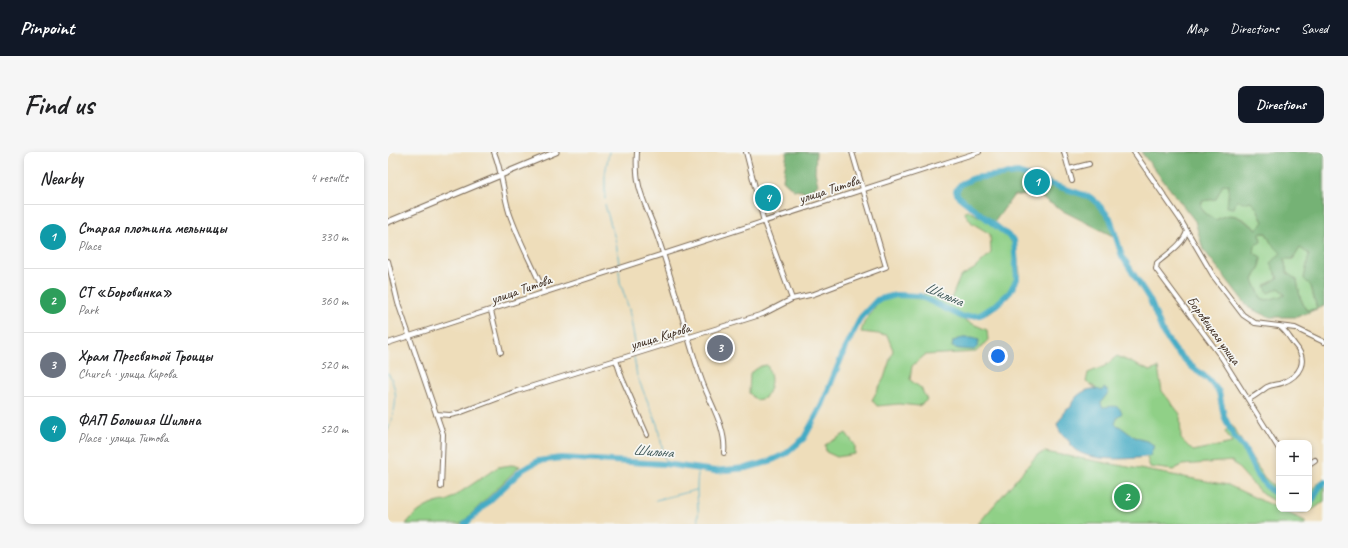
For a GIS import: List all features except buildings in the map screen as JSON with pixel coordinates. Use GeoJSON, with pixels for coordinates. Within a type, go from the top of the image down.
{"type":"FeatureCollection","features":[{"type":"Feature","properties":{"kind":"main road"},"geometry":{"type":"LineString","coordinates":[[388,222],[556,152]]}},
{"type":"Feature","properties":{"kind":"street"},"geometry":{"type":"LineString","coordinates":[[494,152],[499,164],[500,176],[510,213],[544,292]]}},
{"type":"Feature","properties":{"kind":"street"},"geometry":{"type":"LineString","coordinates":[[638,152],[638,187],[663,253],[688,339],[720,428],[725,447],[724,453]]}},
{"type":"Feature","properties":{"kind":"street"},"geometry":{"type":"LineString","coordinates":[[746,152],[764,222],[792,299]]}},
{"type":"Feature","properties":{"kind":"street"},"geometry":{"type":"LineString","coordinates":[[852,152],[863,190]]}},
{"type":"Feature","properties":{"kind":"street","name":"улица Титова"},"geometry":{"type":"LineString","coordinates":[[388,343],[491,311],[663,253],[863,190],[968,154],[979,152]]}},
{"type":"Feature","properties":{"kind":"street"},"geometry":{"type":"LineString","coordinates":[[1064,152],[1072,181]]}},
{"type":"Feature","properties":{"kind":"street"},"geometry":{"type":"LineString","coordinates":[[1134,152],[1187,230],[1214,277],[1243,315],[1255,323],[1295,328],[1324,342]]}},
{"type":"Feature","properties":{"kind":"street"},"geometry":{"type":"LineString","coordinates":[[1069,169],[1089,164]]}},
{"type":"Feature","properties":{"kind":"street","name":"улица Кирова"},"geometry":{"type":"LineString","coordinates":[[436,414],[450,415],[459,413],[517,391],[688,339],[763,314],[792,299],[814,294],[886,267],[863,190]]}},
{"type":"Feature","properties":{"kind":"street","name":"Боровецкая улица"},"geometry":{"type":"LineString","coordinates":[[1187,230],[1181,242],[1157,263],[1156,267],[1222,358],[1276,444]]}},
{"type":"Feature","properties":{"kind":"street"},"geometry":{"type":"LineString","coordinates":[[388,261],[398,303],[431,404],[443,434],[441,487]]}},
{"type":"Feature","properties":{"kind":"street"},"geometry":{"type":"LineString","coordinates":[[491,311],[502,352]]}},
{"type":"Feature","properties":{"kind":"street"},"geometry":{"type":"LineString","coordinates":[[1249,399],[1266,388],[1281,384],[1294,377],[1300,370],[1302,360],[1300,352],[1283,329],[1278,325]]}},
{"type":"Feature","properties":{"kind":"street"},"geometry":{"type":"LineString","coordinates":[[616,360],[622,378],[647,434]]}},
{"type":"Feature","properties":{"kind":"green space"},"geometry":{"type":"Polygon","coordinates":[[[787,152],[816,152],[815,172],[818,185],[808,192],[794,190],[783,180],[787,152]]]}},
{"type":"Feature","properties":{"kind":"green space"},"geometry":{"type":"Polygon","coordinates":[[[1141,152],[1324,152],[1324,306],[1317,309],[1297,317],[1270,317],[1249,308],[1203,249],[1195,221],[1141,152]],[[1223,184],[1216,199],[1202,201],[1201,208],[1206,214],[1216,220],[1228,216],[1238,217],[1257,229],[1263,222],[1257,208],[1251,201],[1243,203],[1237,200],[1234,208],[1227,207],[1229,185],[1223,184]],[[1260,233],[1261,242],[1255,245],[1254,253],[1261,257],[1260,266],[1253,280],[1261,298],[1267,300],[1285,295],[1279,288],[1268,293],[1265,286],[1278,278],[1270,263],[1281,253],[1271,243],[1266,233],[1260,233]],[[1300,248],[1293,259],[1284,259],[1287,273],[1297,280],[1300,297],[1306,310],[1317,309],[1311,286],[1304,279],[1309,254],[1300,248]]]}},
{"type":"Feature","properties":{"kind":"green space"},"geometry":{"type":"Polygon","coordinates":[[[1018,173],[1090,197],[1110,218],[1115,237],[1063,211],[1039,196],[1014,195],[993,224],[958,196],[956,191],[968,180],[976,177],[993,174],[1018,173]]]}},
{"type":"Feature","properties":{"kind":"green space"},"geometry":{"type":"Polygon","coordinates":[[[1223,183],[1229,185],[1229,191],[1236,198],[1241,201],[1251,201],[1257,208],[1263,222],[1257,229],[1233,215],[1228,215],[1216,220],[1206,214],[1201,208],[1202,201],[1216,199],[1223,183]]]}},
{"type":"Feature","properties":{"kind":"green space"},"geometry":{"type":"Polygon","coordinates":[[[969,211],[993,224],[998,224],[1016,248],[1020,274],[1009,297],[989,313],[974,318],[957,317],[987,330],[988,340],[976,352],[925,355],[912,366],[910,380],[921,388],[927,400],[919,406],[899,404],[877,406],[872,400],[884,378],[893,350],[887,335],[861,332],[864,323],[880,299],[900,295],[918,299],[929,290],[951,299],[960,277],[974,269],[991,253],[990,234],[972,223],[964,212],[969,211]]]}},
{"type":"Feature","properties":{"kind":"green space"},"geometry":{"type":"Polygon","coordinates":[[[1260,233],[1266,233],[1271,243],[1281,253],[1278,278],[1265,285],[1279,288],[1285,296],[1267,300],[1261,298],[1253,280],[1260,266],[1261,257],[1254,253],[1255,244],[1260,233]]]}},
{"type":"Feature","properties":{"kind":"green space"},"geometry":{"type":"Polygon","coordinates":[[[1300,248],[1310,254],[1304,278],[1311,286],[1317,309],[1306,310],[1300,297],[1297,280],[1287,273],[1284,258],[1293,259],[1300,248]]]}},
{"type":"Feature","properties":{"kind":"green space"},"geometry":{"type":"Polygon","coordinates":[[[1117,356],[1150,371],[1158,368],[1162,391],[1180,414],[1181,439],[1193,451],[1232,443],[1225,432],[1231,424],[1264,477],[1276,488],[1276,502],[1262,494],[1232,461],[1182,465],[1173,470],[1150,467],[1143,446],[1118,429],[1106,416],[1095,387],[1086,382],[1088,373],[1105,366],[1117,356]]]}},
{"type":"Feature","properties":{"kind":"green space"},"geometry":{"type":"Polygon","coordinates":[[[767,365],[771,378],[769,390],[765,398],[756,400],[749,393],[750,373],[761,366],[767,365]]]}},
{"type":"Feature","properties":{"kind":"green space"},"geometry":{"type":"Polygon","coordinates":[[[846,433],[855,445],[855,454],[837,457],[826,452],[825,445],[846,433]]]}},
{"type":"Feature","properties":{"kind":"green space"},"geometry":{"type":"Polygon","coordinates":[[[1045,452],[1228,485],[1276,507],[1276,512],[1286,512],[1305,521],[1305,524],[978,524],[1037,455],[1045,452]]]}},
{"type":"Feature","properties":{"kind":"green space"},"geometry":{"type":"Polygon","coordinates":[[[511,465],[520,466],[461,524],[406,524],[414,515],[424,508],[441,501],[447,501],[498,467],[511,465]]]}},
{"type":"Feature","properties":{"kind":"green space"},"geometry":{"type":"Polygon","coordinates":[[[1324,479],[1324,501],[1312,509],[1312,491],[1324,479]]]}},
{"type":"Feature","properties":{"kind":"water"},"geometry":{"type":"Polygon","coordinates":[[[962,338],[979,340],[978,346],[974,350],[952,347],[953,341],[962,338]]]}},
{"type":"Feature","properties":{"kind":"water"},"geometry":{"type":"Polygon","coordinates":[[[1104,388],[1109,392],[1101,402],[1102,407],[1114,406],[1121,410],[1122,413],[1117,418],[1115,424],[1134,437],[1152,444],[1154,446],[1150,456],[1110,459],[1088,456],[1073,448],[1061,433],[1057,424],[1066,410],[1071,407],[1078,395],[1087,390],[1097,389],[1102,391],[1104,388]]]}},
{"type":"Feature","properties":{"kind":"waterway"},"geometry":{"type":"LineString","coordinates":[[605,199],[605,174],[609,152]]}},
{"type":"Feature","properties":{"kind":"waterway","name":"Шильна"},"geometry":{"type":"LineString","coordinates":[[465,524],[522,470],[538,461],[561,458],[665,464],[715,471],[746,468],[768,462],[787,453],[804,438],[822,405],[844,351],[861,317],[877,300],[896,295],[920,296],[963,317],[980,315],[996,305],[1010,292],[1017,279],[1014,240],[958,196],[956,191],[961,184],[974,178],[1018,173],[1090,197],[1110,218],[1122,256],[1150,300],[1163,333],[1175,350],[1191,366],[1208,379],[1219,392],[1224,416],[1234,437],[1244,448],[1256,473],[1268,488],[1276,494]]}},
{"type":"Feature","properties":{"kind":"waterway"},"geometry":{"type":"LineString","coordinates":[[605,205],[616,242],[619,264]]}},
{"type":"Feature","properties":{"kind":"waterway"},"geometry":{"type":"LineString","coordinates":[[619,270],[620,282],[629,309],[636,348]]}},
{"type":"Feature","properties":{"kind":"waterway"},"geometry":{"type":"LineString","coordinates":[[634,357],[637,376],[657,424],[666,464]]}},
{"type":"Feature","properties":{"kind":"waterway"},"geometry":{"type":"LineString","coordinates":[[388,373],[392,380],[396,401],[388,429]]}},
{"type":"Feature","properties":{"kind":"waterway"},"geometry":{"type":"LineString","coordinates":[[699,469],[697,484],[698,521],[701,524]]}},
{"type":"Feature","properties":{"kind":"waterway","name":"Шильна"},"geometry":{"type":"LineString","coordinates":[[1312,500],[1324,482]]}},
{"type":"Feature","properties":{"kind":"waterway"},"geometry":{"type":"LineString","coordinates":[[656,500],[696,490]]}},
{"type":"Feature","properties":{"kind":"place","name":"Старая плотина мельницы"},"geometry":{"type":"Point","coordinates":[1037,182]}},
{"type":"Feature","properties":{"kind":"place","name":"ФАП Большая Шильна"},"geometry":{"type":"Point","coordinates":[768,198]}},
{"type":"Feature","properties":{"kind":"place","name":"Храм Пресвятой Троицы"},"geometry":{"type":"Point","coordinates":[720,348]}},
{"type":"Feature","properties":{"kind":"place","name":"СТ «Боровинка»"},"geometry":{"type":"Point","coordinates":[1127,497]}}]}
